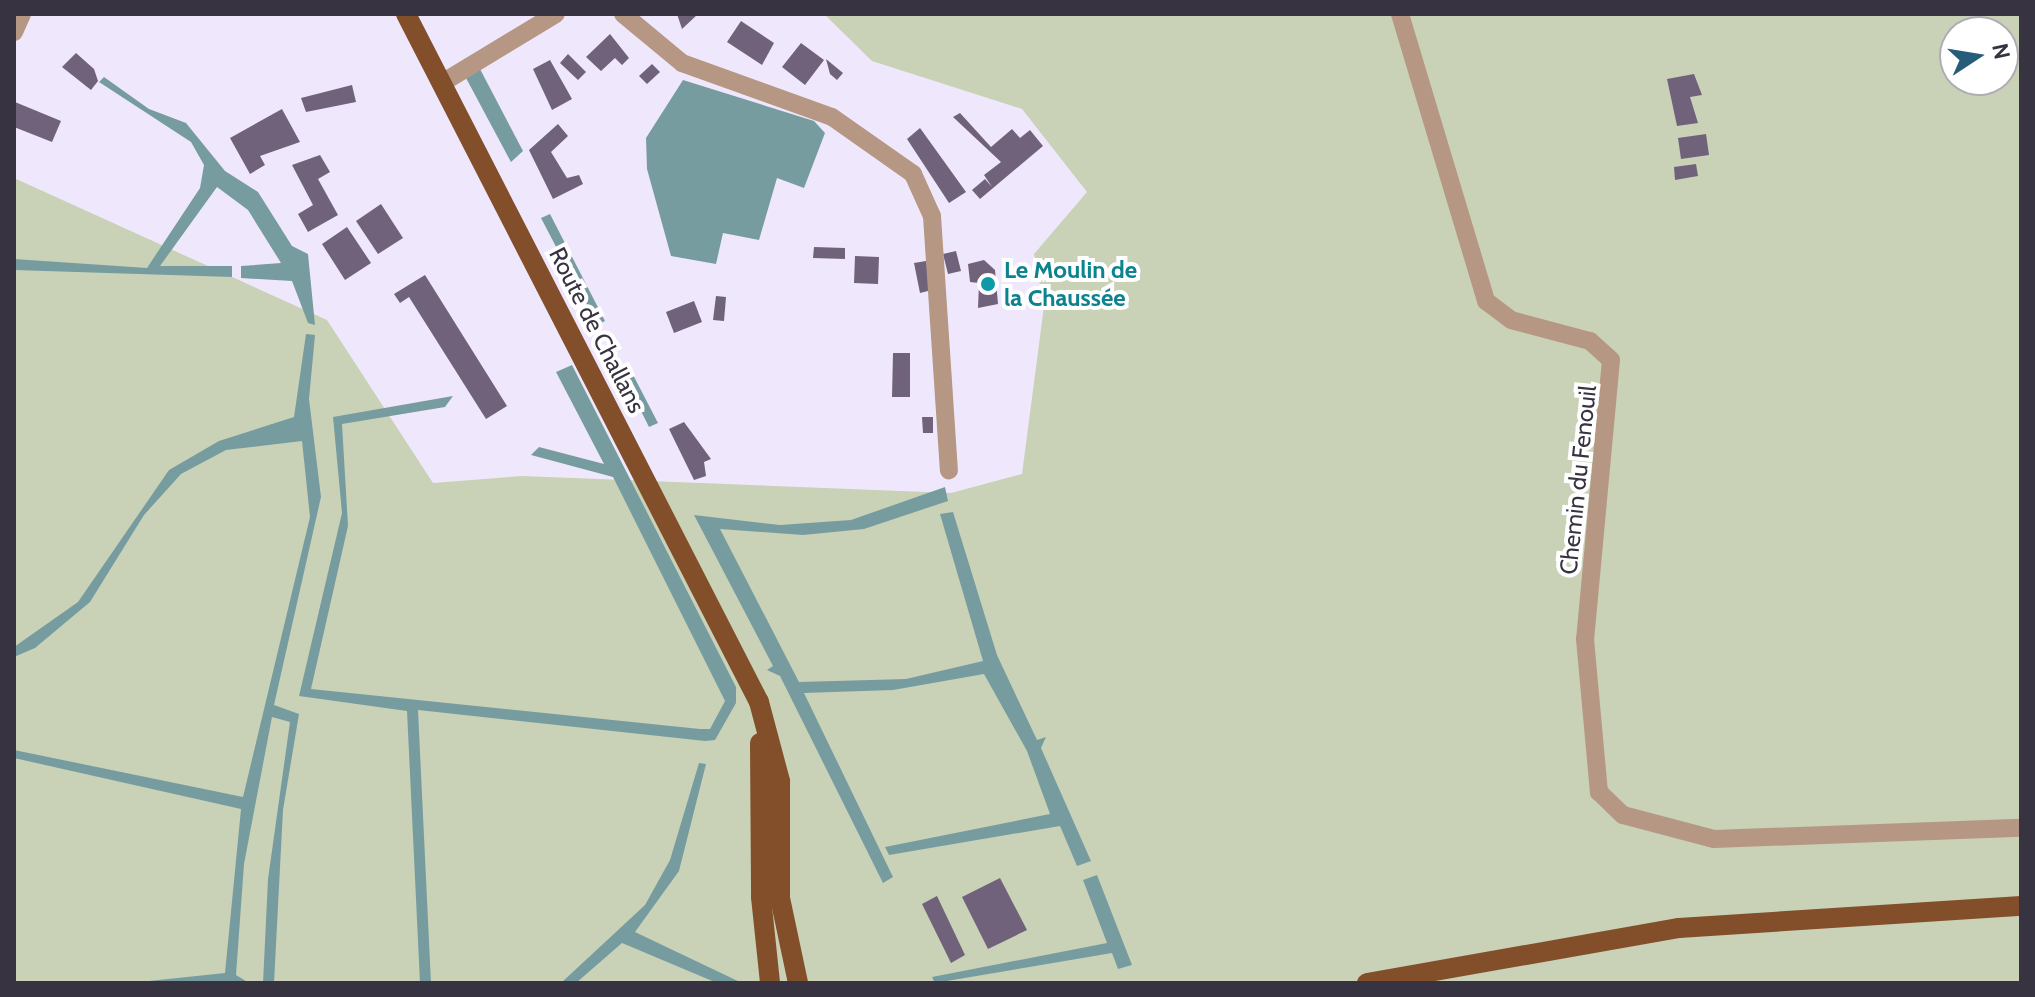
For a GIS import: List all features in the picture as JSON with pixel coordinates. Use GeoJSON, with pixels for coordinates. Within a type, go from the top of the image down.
{"type":"FeatureCollection","features":[{"type":"Feature","properties":{"kind":"main road","name":"Route de Challans"},"geometry":{"type":"LineString","coordinates":[[406,14],[742,669],[772,738],[780,781],[780,898],[798,983]]}},
{"type":"Feature","properties":{"kind":"main road","name":"Route de Challans"},"geometry":{"type":"LineString","coordinates":[[742,669],[763,753],[761,897],[770,983]]}},
{"type":"Feature","properties":{"kind":"main road"},"geometry":{"type":"LineString","coordinates":[[1367,983],[1679,928],[2021,906]]}},
{"type":"Feature","properties":{"kind":"street"},"geometry":{"type":"LineString","coordinates":[[14,32],[22,14]]}},
{"type":"Feature","properties":{"kind":"street"},"geometry":{"type":"LineString","coordinates":[[442,83],[556,14]]}},
{"type":"Feature","properties":{"kind":"street"},"geometry":{"type":"LineString","coordinates":[[623,14],[682,63],[832,117],[913,174],[932,216],[949,470]]}},
{"type":"Feature","properties":{"kind":"street","name":"Chemin du Fenouil"},"geometry":{"type":"LineString","coordinates":[[1400,14],[1486,301],[1511,320],[1590,341],[1611,360],[1585,639],[1599,792],[1623,815],[1697,836],[1750,842],[2021,828]]}},
{"type":"Feature","properties":{"kind":"shaded area"},"geometry":{"type":"Polygon","coordinates":[[[824,14],[2021,14],[2021,983],[14,983],[14,178],[327,320],[433,483],[522,476],[951,493],[1022,474],[1044,306],[1034,254],[1087,192],[1022,109],[872,61],[824,14]]]}},
{"type":"Feature","properties":{"kind":"shaded area"},"geometry":{"type":"Polygon","coordinates":[[[480,69],[523,151],[511,162],[466,78],[480,69]]]}},
{"type":"Feature","properties":{"kind":"shaded area"},"geometry":{"type":"Polygon","coordinates":[[[104,77],[149,109],[186,123],[225,171],[258,192],[292,246],[308,254],[315,325],[308,323],[292,281],[241,278],[241,266],[281,263],[248,210],[217,187],[160,266],[232,266],[232,277],[14,270],[14,259],[147,268],[200,188],[204,165],[191,142],[99,82],[104,77]]]}},
{"type":"Feature","properties":{"kind":"shaded area"},"geometry":{"type":"Polygon","coordinates":[[[683,80],[814,121],[825,133],[804,188],[777,178],[759,240],[723,233],[716,264],[671,256],[647,169],[646,138],[683,80]]]}},
{"type":"Feature","properties":{"kind":"shaded area"},"geometry":{"type":"Polygon","coordinates":[[[550,214],[605,321],[597,325],[541,218],[550,214]]]}},
{"type":"Feature","properties":{"kind":"shaded area"},"geometry":{"type":"Polygon","coordinates":[[[306,334],[315,335],[309,399],[321,497],[274,705],[299,714],[283,810],[274,983],[263,983],[268,879],[290,722],[272,717],[244,864],[236,975],[249,983],[130,983],[225,973],[241,809],[14,758],[14,750],[243,797],[310,517],[302,441],[226,450],[181,474],[144,515],[90,602],[35,648],[14,657],[14,647],[78,602],[169,470],[219,441],[294,417],[306,334]]]}},
{"type":"Feature","properties":{"kind":"shaded area"},"geometry":{"type":"Polygon","coordinates":[[[572,365],[736,687],[736,703],[715,740],[705,741],[418,710],[431,983],[420,983],[407,711],[299,696],[342,513],[333,417],[453,396],[445,407],[342,424],[348,526],[311,689],[700,729],[710,729],[725,701],[613,477],[531,455],[539,447],[604,464],[556,372],[572,365]]]}},
{"type":"Feature","properties":{"kind":"shaded area"},"geometry":{"type":"Polygon","coordinates":[[[629,367],[658,423],[649,427],[621,371],[629,367]]]}},
{"type":"Feature","properties":{"kind":"shaded area"},"geometry":{"type":"Polygon","coordinates":[[[945,487],[948,501],[864,529],[803,535],[720,529],[799,682],[906,679],[983,661],[940,514],[953,512],[997,655],[1037,740],[1046,737],[1041,748],[1091,861],[1077,866],[1060,826],[889,855],[885,847],[1050,814],[1027,751],[984,674],[893,690],[804,693],[893,877],[883,883],[780,676],[767,670],[773,666],[694,515],[780,525],[851,520],[945,487]]]}},
{"type":"Feature","properties":{"kind":"shaded area"},"geometry":{"type":"Polygon","coordinates":[[[699,763],[706,764],[679,871],[635,932],[742,983],[717,983],[622,943],[576,983],[561,983],[645,905],[670,860],[699,763]]]}},
{"type":"Feature","properties":{"kind":"shaded area"},"geometry":{"type":"Polygon","coordinates":[[[1097,875],[1132,965],[1118,969],[1112,953],[935,983],[932,977],[1107,943],[1083,880],[1097,875]]]}},
{"type":"Feature","properties":{"kind":"building"},"geometry":{"type":"Polygon","coordinates":[[[677,14],[698,14],[682,29],[677,14]]]}},
{"type":"Feature","properties":{"kind":"building"},"geometry":{"type":"Polygon","coordinates":[[[741,21],[774,43],[762,65],[727,42],[741,21]]]}},
{"type":"Feature","properties":{"kind":"building"},"geometry":{"type":"Polygon","coordinates":[[[610,34],[629,58],[622,65],[615,58],[601,71],[586,57],[610,34]]]}},
{"type":"Feature","properties":{"kind":"building"},"geometry":{"type":"Polygon","coordinates":[[[801,43],[824,60],[805,85],[782,67],[801,43]]]}},
{"type":"Feature","properties":{"kind":"building"},"geometry":{"type":"Polygon","coordinates":[[[76,53],[94,69],[98,81],[91,90],[62,67],[76,53]]]}},
{"type":"Feature","properties":{"kind":"building"},"geometry":{"type":"Polygon","coordinates":[[[568,54],[586,72],[578,80],[560,63],[568,54]]]}},
{"type":"Feature","properties":{"kind":"building"},"geometry":{"type":"Polygon","coordinates":[[[826,59],[843,73],[837,80],[830,74],[826,59]]]}},
{"type":"Feature","properties":{"kind":"building"},"geometry":{"type":"Polygon","coordinates":[[[550,60],[572,99],[552,110],[533,69],[550,60]]]}},
{"type":"Feature","properties":{"kind":"building"},"geometry":{"type":"Polygon","coordinates":[[[652,64],[660,72],[647,84],[639,76],[652,64]]]}},
{"type":"Feature","properties":{"kind":"building"},"geometry":{"type":"Polygon","coordinates":[[[1694,74],[1702,95],[1690,97],[1698,123],[1677,126],[1667,79],[1694,74]]]}},
{"type":"Feature","properties":{"kind":"building"},"geometry":{"type":"Polygon","coordinates":[[[352,85],[356,102],[306,112],[301,98],[352,85]]]}},
{"type":"Feature","properties":{"kind":"building"},"geometry":{"type":"Polygon","coordinates":[[[15,102],[61,121],[52,142],[14,127],[15,102]]]}},
{"type":"Feature","properties":{"kind":"building"},"geometry":{"type":"Polygon","coordinates":[[[282,109],[300,142],[260,156],[265,165],[250,174],[230,138],[282,109]]]}},
{"type":"Feature","properties":{"kind":"building"},"geometry":{"type":"Polygon","coordinates":[[[960,113],[991,147],[1012,129],[1020,138],[1030,130],[1043,146],[980,199],[972,190],[985,179],[992,187],[984,175],[1001,162],[953,117],[960,113]]]}},
{"type":"Feature","properties":{"kind":"building"},"geometry":{"type":"Polygon","coordinates":[[[558,124],[568,136],[551,152],[567,178],[579,175],[583,184],[553,199],[529,150],[558,124]]]}},
{"type":"Feature","properties":{"kind":"building"},"geometry":{"type":"Polygon","coordinates":[[[920,128],[966,192],[949,203],[907,139],[920,128]]]}},
{"type":"Feature","properties":{"kind":"building"},"geometry":{"type":"Polygon","coordinates":[[[1706,134],[1709,155],[1681,159],[1678,138],[1706,134]]]}},
{"type":"Feature","properties":{"kind":"building"},"geometry":{"type":"Polygon","coordinates":[[[320,155],[330,172],[318,179],[338,215],[308,232],[298,214],[313,205],[292,165],[320,155]]]}},
{"type":"Feature","properties":{"kind":"building"},"geometry":{"type":"Polygon","coordinates":[[[1696,164],[1698,176],[1675,180],[1674,167],[1696,164]]]}},
{"type":"Feature","properties":{"kind":"building"},"geometry":{"type":"Polygon","coordinates":[[[381,204],[403,238],[378,254],[356,221],[381,204]]]}},
{"type":"Feature","properties":{"kind":"building"},"geometry":{"type":"Polygon","coordinates":[[[347,227],[371,263],[345,280],[322,244],[347,227]]]}},
{"type":"Feature","properties":{"kind":"building"},"geometry":{"type":"Polygon","coordinates":[[[814,247],[845,248],[845,259],[813,258],[814,247]]]}},
{"type":"Feature","properties":{"kind":"building"},"geometry":{"type":"Polygon","coordinates":[[[956,251],[961,271],[948,274],[943,254],[956,251]]]}},
{"type":"Feature","properties":{"kind":"building"},"geometry":{"type":"Polygon","coordinates":[[[855,256],[879,257],[878,284],[854,283],[855,256]]]}},
{"type":"Feature","properties":{"kind":"building","name":"Le Moulin de la Chaussée"},"geometry":{"type":"Polygon","coordinates":[[[984,260],[995,270],[998,304],[978,308],[979,283],[970,282],[968,264],[984,260]]]}},
{"type":"Feature","properties":{"kind":"building"},"geometry":{"type":"Polygon","coordinates":[[[926,261],[932,290],[920,293],[914,263],[926,261]]]}},
{"type":"Feature","properties":{"kind":"building"},"geometry":{"type":"Polygon","coordinates":[[[425,275],[507,406],[486,419],[409,297],[400,303],[394,294],[425,275]]]}},
{"type":"Feature","properties":{"kind":"building"},"geometry":{"type":"Polygon","coordinates":[[[716,296],[726,297],[724,321],[713,320],[716,296]]]}},
{"type":"Feature","properties":{"kind":"building"},"geometry":{"type":"Polygon","coordinates":[[[694,301],[702,322],[674,333],[666,312],[694,301]]]}},
{"type":"Feature","properties":{"kind":"building"},"geometry":{"type":"Polygon","coordinates":[[[893,353],[910,353],[910,397],[892,397],[893,353]]]}},
{"type":"Feature","properties":{"kind":"building"},"geometry":{"type":"Polygon","coordinates":[[[922,417],[933,417],[933,433],[923,433],[922,417]]]}},
{"type":"Feature","properties":{"kind":"building"},"geometry":{"type":"Polygon","coordinates":[[[684,422],[711,459],[704,462],[706,476],[694,480],[669,429],[684,422]]]}},
{"type":"Feature","properties":{"kind":"building"},"geometry":{"type":"Polygon","coordinates":[[[1000,878],[1027,930],[988,949],[962,897],[1000,878]]]}},
{"type":"Feature","properties":{"kind":"building"},"geometry":{"type":"Polygon","coordinates":[[[937,896],[965,955],[951,963],[922,904],[937,896]]]}},
{"type":"Feature","properties":{"kind":"place","name":"Le Moulin de la Chaussée"},"geometry":{"type":"Point","coordinates":[988,284]}}]}
